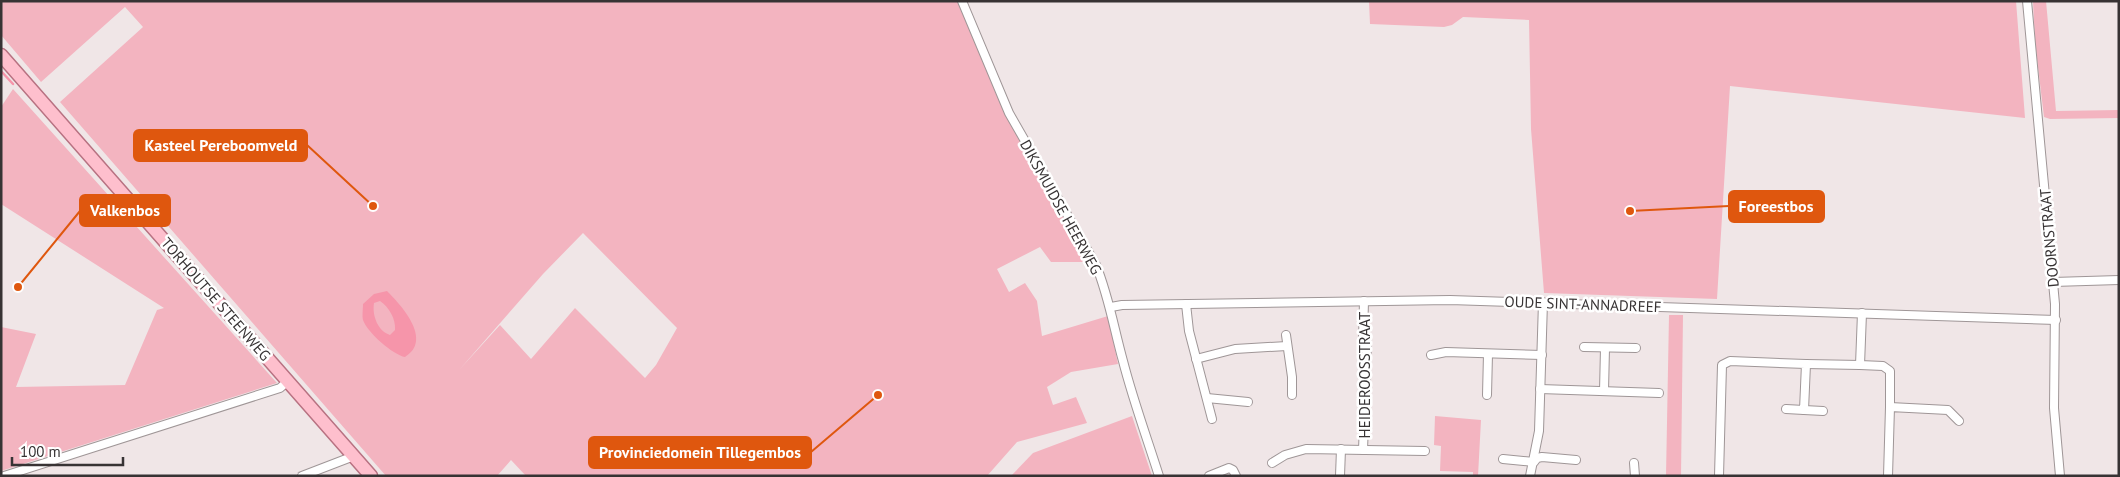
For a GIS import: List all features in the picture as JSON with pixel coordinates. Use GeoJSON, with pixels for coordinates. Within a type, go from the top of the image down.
{"type":"FeatureCollection","features":[{"type":"Feature","properties":{"kind":"main road","name":"TORHOUTSE STEENWEG"},"geometry":{"type":"LineString","coordinates":[[1,55],[371,476]]}},
{"type":"Feature","properties":{"kind":"street","name":"DIKSMUIDSE HEERWEG"},"geometry":{"type":"LineString","coordinates":[[962,1],[1009,113],[1096,265],[1111,307],[1124,364],[1159,476]]}},
{"type":"Feature","properties":{"kind":"street","name":"DOORNSTRAAT"},"geometry":{"type":"LineString","coordinates":[[2027,1],[2056,320],[2054,408],[2060,476]]}},
{"type":"Feature","properties":{"kind":"street"},"geometry":{"type":"LineString","coordinates":[[2053,282],[2119,280]]}},
{"type":"Feature","properties":{"kind":"street","name":"OUDE SINT-ANNADREEF"},"geometry":{"type":"LineString","coordinates":[[1111,307],[1122,305],[1364,301],[1543,302],[2056,320]]}},
{"type":"Feature","properties":{"kind":"street","name":"HEIDEROOSSTRAAT"},"geometry":{"type":"LineString","coordinates":[[1363,450],[1367,343],[1363,338],[1364,301]]}},
{"type":"Feature","properties":{"kind":"street"},"geometry":{"type":"LineString","coordinates":[[1530,476],[1538,431],[1543,302]]}},
{"type":"Feature","properties":{"kind":"street"},"geometry":{"type":"LineString","coordinates":[[1186,304],[1189,331],[1212,419]]}},
{"type":"Feature","properties":{"kind":"street"},"geometry":{"type":"LineString","coordinates":[[1860,366],[1862,313]]}},
{"type":"Feature","properties":{"kind":"street"},"geometry":{"type":"LineString","coordinates":[[1286,335],[1292,377],[1292,395]]}},
{"type":"Feature","properties":{"kind":"street"},"geometry":{"type":"LineString","coordinates":[[1196,359],[1235,348],[1287,346]]}},
{"type":"Feature","properties":{"kind":"street"},"geometry":{"type":"LineString","coordinates":[[1584,347],[1636,348]]}},
{"type":"Feature","properties":{"kind":"street"},"geometry":{"type":"LineString","coordinates":[[1604,391],[1605,348]]}},
{"type":"Feature","properties":{"kind":"street"},"geometry":{"type":"LineString","coordinates":[[1431,356],[1446,352],[1542,355]]}},
{"type":"Feature","properties":{"kind":"street"},"geometry":{"type":"LineString","coordinates":[[1487,396],[1488,354]]}},
{"type":"Feature","properties":{"kind":"street"},"geometry":{"type":"LineString","coordinates":[[1719,476],[1722,365],[1730,361],[1882,366],[1890,371],[1888,476]]}},
{"type":"Feature","properties":{"kind":"street"},"geometry":{"type":"LineString","coordinates":[[1804,410],[1806,364]]}},
{"type":"Feature","properties":{"kind":"street"},"geometry":{"type":"LineString","coordinates":[[4,476],[280,388],[288,382]]}},
{"type":"Feature","properties":{"kind":"street"},"geometry":{"type":"LineString","coordinates":[[1540,389],[1659,393]]}},
{"type":"Feature","properties":{"kind":"street"},"geometry":{"type":"LineString","coordinates":[[1207,398],[1248,402]]}},
{"type":"Feature","properties":{"kind":"street"},"geometry":{"type":"LineString","coordinates":[[1890,407],[1948,410],[1959,421]]}},
{"type":"Feature","properties":{"kind":"street"},"geometry":{"type":"LineString","coordinates":[[1786,409],[1823,411]]}},
{"type":"Feature","properties":{"kind":"street","name":"HEIDEROOSSTRAAT"},"geometry":{"type":"LineString","coordinates":[[1272,463],[1285,455],[1300,450],[1425,451]]}},
{"type":"Feature","properties":{"kind":"street","name":"HEIDEROOSSTRAAT"},"geometry":{"type":"LineString","coordinates":[[1340,476],[1341,450]]}},
{"type":"Feature","properties":{"kind":"street"},"geometry":{"type":"LineString","coordinates":[[302,476],[354,456]]}},
{"type":"Feature","properties":{"kind":"street"},"geometry":{"type":"LineString","coordinates":[[1534,462],[1537,458],[1542,457],[1576,460]]}},
{"type":"Feature","properties":{"kind":"street"},"geometry":{"type":"LineString","coordinates":[[1503,459],[1534,462]]}},
{"type":"Feature","properties":{"kind":"street"},"geometry":{"type":"LineString","coordinates":[[1634,463],[1635,476]]}},
{"type":"Feature","properties":{"kind":"street"},"geometry":{"type":"LineString","coordinates":[[1209,476],[1229,468],[1233,470],[1236,476]]}},
{"type":"Feature","properties":{"kind":"shaded area"},"geometry":{"type":"Polygon","coordinates":[[[1,1],[958,1],[997,96],[1088,262],[1051,262],[1040,247],[997,269],[1009,292],[1025,283],[1037,301],[1042,336],[1108,316],[1118,364],[1071,372],[1047,387],[1053,405],[1076,397],[1087,423],[1017,442],[987,476],[526,476],[511,460],[497,476],[386,476],[60,102],[143,27],[125,7],[41,82],[1,35],[1,1]],[[583,233],[543,274],[460,369],[500,325],[531,359],[575,308],[645,378],[656,365],[677,328],[583,233]]]}},
{"type":"Feature","properties":{"kind":"shaded area"},"geometry":{"type":"Polygon","coordinates":[[[1369,1],[2016,1],[2025,118],[1730,86],[1717,299],[1544,293],[1531,129],[1529,20],[1463,17],[1452,25],[1444,27],[1370,24],[1369,1]]]}},
{"type":"Feature","properties":{"kind":"shaded area"},"geometry":{"type":"Polygon","coordinates":[[[2033,1],[2046,1],[2056,111],[2119,110],[2119,118],[2050,119],[2044,117],[2035,42],[2033,1]]]}},
{"type":"Feature","properties":{"kind":"shaded area"},"geometry":{"type":"Polygon","coordinates":[[[13,89],[277,383],[1,471],[1,327],[36,334],[16,387],[125,385],[157,310],[164,308],[1,204],[1,107],[13,89]]]}},
{"type":"Feature","properties":{"kind":"shaded area"},"geometry":{"type":"Polygon","coordinates":[[[387,291],[400,305],[412,323],[416,333],[416,342],[413,350],[405,357],[394,352],[381,342],[365,325],[363,320],[363,304],[374,294],[387,291]],[[380,301],[374,303],[374,313],[379,327],[390,335],[395,330],[394,322],[389,310],[380,301]]]}},
{"type":"Feature","properties":{"kind":"shaded area"},"geometry":{"type":"Polygon","coordinates":[[[1669,315],[1683,315],[1681,476],[1666,476],[1669,315]]]}},
{"type":"Feature","properties":{"kind":"shaded area"},"geometry":{"type":"Polygon","coordinates":[[[1132,416],[1152,476],[1011,476],[1033,453],[1132,416]]]}},
{"type":"Feature","properties":{"kind":"shaded area"},"geometry":{"type":"Polygon","coordinates":[[[1435,416],[1481,420],[1478,476],[1473,476],[1473,472],[1440,471],[1441,446],[1434,445],[1435,416]]]}},
{"type":"Feature","properties":{"kind":"waterway"},"geometry":{"type":"LineString","coordinates":[[1,71],[13,84]]}},
{"type":"Feature","properties":{"kind":"place","name":"Kasteel Pereboomveld"},"geometry":{"type":"Point","coordinates":[373,206]}},
{"type":"Feature","properties":{"kind":"place","name":"Foreestbos"},"geometry":{"type":"Point","coordinates":[1630,211]}},
{"type":"Feature","properties":{"kind":"place","name":"Valkenbos"},"geometry":{"type":"Point","coordinates":[18,287]}},
{"type":"Feature","properties":{"kind":"place","name":"Provinciedomein Tillegembos"},"geometry":{"type":"Point","coordinates":[878,395]}}]}
